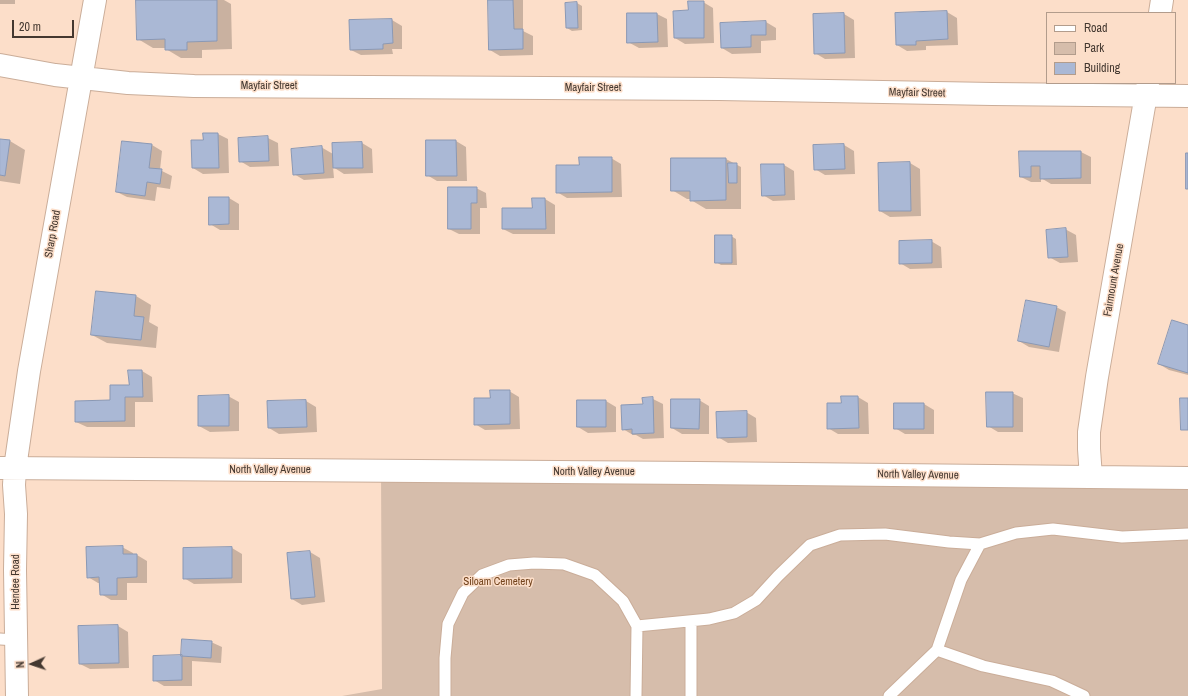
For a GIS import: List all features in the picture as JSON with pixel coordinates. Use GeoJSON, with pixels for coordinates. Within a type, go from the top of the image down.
{"type":"FeatureCollection","features":[{"type":"Feature","properties":{"kind":"street","name":"Sharp Road"},"geometry":{"type":"LineString","coordinates":[[8,468],[29,371],[95,0]]}},
{"type":"Feature","properties":{"kind":"street"},"geometry":{"type":"LineString","coordinates":[[1160,12],[1162,0]]}},
{"type":"Feature","properties":{"kind":"street","name":"Mayfair Street"},"geometry":{"type":"LineString","coordinates":[[0,65],[81,78],[128,83],[194,86],[711,89],[992,94],[1147,89],[1188,96]]}},
{"type":"Feature","properties":{"kind":"street","name":"Fairmount Avenue"},"geometry":{"type":"LineString","coordinates":[[1091,477],[1089,432],[1098,369],[1147,89]]}},
{"type":"Feature","properties":{"kind":"street","name":"North Valley Avenue"},"geometry":{"type":"LineString","coordinates":[[8,468],[689,472],[1188,478]]}},
{"type":"Feature","properties":{"kind":"street","name":"Hendee Road"},"geometry":{"type":"LineString","coordinates":[[8,468],[14,485],[16,514],[15,570],[8,640],[18,696]]}},
{"type":"Feature","properties":{"kind":"lane"},"geometry":{"type":"LineString","coordinates":[[637,626],[709,619],[734,613],[756,600],[810,545],[840,534],[885,534],[980,544],[1016,534],[1053,529],[1122,537],[1188,534]]}},
{"type":"Feature","properties":{"kind":"lane"},"geometry":{"type":"LineString","coordinates":[[890,696],[937,650],[961,580],[980,544]]}},
{"type":"Feature","properties":{"kind":"lane"},"geometry":{"type":"LineString","coordinates":[[445,696],[445,658],[448,624],[463,594],[482,575],[509,565],[534,563],[564,564],[595,575],[622,601],[637,626],[636,696]]}},
{"type":"Feature","properties":{"kind":"lane"},"geometry":{"type":"LineString","coordinates":[[691,621],[692,696]]}},
{"type":"Feature","properties":{"kind":"lane"},"geometry":{"type":"LineString","coordinates":[[937,650],[983,666],[1052,681],[1084,696]]}},
{"type":"Feature","properties":{"kind":"green space","name":"Siloam Cemetery"},"geometry":{"type":"Polygon","coordinates":[[[381,468],[1188,473],[1188,696],[342,696],[382,689],[381,468]]]}},
{"type":"Feature","properties":{"kind":"building"},"geometry":{"type":"Polygon","coordinates":[[[136,0],[217,0],[217,41],[187,42],[187,50],[165,50],[165,39],[137,40],[136,0]]]}},
{"type":"Feature","properties":{"kind":"building"},"geometry":{"type":"Polygon","coordinates":[[[488,0],[513,0],[514,29],[523,29],[523,49],[489,50],[488,0]]]}},
{"type":"Feature","properties":{"kind":"building"},"geometry":{"type":"Polygon","coordinates":[[[688,1],[704,1],[704,38],[674,38],[673,11],[688,10],[688,1]]]}},
{"type":"Feature","properties":{"kind":"building"},"geometry":{"type":"Polygon","coordinates":[[[577,2],[578,28],[566,28],[565,3],[577,2]]]}},
{"type":"Feature","properties":{"kind":"building"},"geometry":{"type":"Polygon","coordinates":[[[947,11],[948,39],[916,41],[916,45],[896,45],[895,13],[947,11]]]}},
{"type":"Feature","properties":{"kind":"building"},"geometry":{"type":"Polygon","coordinates":[[[627,13],[657,13],[658,42],[627,43],[627,13]]]}},
{"type":"Feature","properties":{"kind":"building"},"geometry":{"type":"Polygon","coordinates":[[[844,13],[845,53],[814,54],[813,14],[844,13]]]}},
{"type":"Feature","properties":{"kind":"building"},"geometry":{"type":"Polygon","coordinates":[[[392,19],[393,43],[383,44],[383,49],[350,50],[349,20],[392,19]]]}},
{"type":"Feature","properties":{"kind":"building"},"geometry":{"type":"Polygon","coordinates":[[[766,21],[766,35],[751,35],[751,47],[721,48],[720,23],[766,21]]]}},
{"type":"Feature","properties":{"kind":"building"},"geometry":{"type":"Polygon","coordinates":[[[203,133],[218,133],[219,168],[192,168],[191,140],[203,140],[203,133]]]}},
{"type":"Feature","properties":{"kind":"building"},"geometry":{"type":"Polygon","coordinates":[[[268,136],[269,161],[239,162],[238,138],[268,136]]]}},
{"type":"Feature","properties":{"kind":"building"},"geometry":{"type":"Polygon","coordinates":[[[0,139],[10,140],[5,176],[0,175],[0,139]]]}},
{"type":"Feature","properties":{"kind":"building"},"geometry":{"type":"Polygon","coordinates":[[[426,140],[456,140],[457,176],[426,176],[426,140]]]}},
{"type":"Feature","properties":{"kind":"building"},"geometry":{"type":"Polygon","coordinates":[[[122,141],[152,144],[149,168],[162,169],[160,184],[147,182],[145,196],[116,192],[122,141]]]}},
{"type":"Feature","properties":{"kind":"building"},"geometry":{"type":"Polygon","coordinates":[[[362,142],[363,168],[333,168],[332,143],[362,142]]]}},
{"type":"Feature","properties":{"kind":"building"},"geometry":{"type":"Polygon","coordinates":[[[844,144],[845,169],[814,170],[813,145],[844,144]]]}},
{"type":"Feature","properties":{"kind":"building"},"geometry":{"type":"Polygon","coordinates":[[[322,146],[324,173],[293,175],[291,149],[322,146]]]}},
{"type":"Feature","properties":{"kind":"building"},"geometry":{"type":"Polygon","coordinates":[[[1019,151],[1081,151],[1081,178],[1040,179],[1040,166],[1031,166],[1031,177],[1020,177],[1019,151]]]}},
{"type":"Feature","properties":{"kind":"building"},"geometry":{"type":"Polygon","coordinates":[[[1186,153],[1188,153],[1188,189],[1186,189],[1186,153]]]}},
{"type":"Feature","properties":{"kind":"building"},"geometry":{"type":"Polygon","coordinates":[[[579,157],[612,157],[612,192],[556,193],[556,165],[579,165],[579,157]]]}},
{"type":"Feature","properties":{"kind":"building"},"geometry":{"type":"Polygon","coordinates":[[[671,158],[726,158],[726,200],[690,201],[690,191],[671,191],[671,158]]]}},
{"type":"Feature","properties":{"kind":"building"},"geometry":{"type":"Polygon","coordinates":[[[910,162],[911,211],[879,211],[878,163],[910,162]]]}},
{"type":"Feature","properties":{"kind":"building"},"geometry":{"type":"Polygon","coordinates":[[[728,163],[737,163],[737,183],[729,183],[728,163]]]}},
{"type":"Feature","properties":{"kind":"building"},"geometry":{"type":"Polygon","coordinates":[[[761,164],[784,164],[785,195],[762,196],[761,164]]]}},
{"type":"Feature","properties":{"kind":"building"},"geometry":{"type":"Polygon","coordinates":[[[448,187],[477,187],[477,203],[471,203],[471,229],[448,229],[448,187]]]}},
{"type":"Feature","properties":{"kind":"building"},"geometry":{"type":"Polygon","coordinates":[[[209,197],[229,197],[229,224],[209,225],[209,197]]]}},
{"type":"Feature","properties":{"kind":"building"},"geometry":{"type":"Polygon","coordinates":[[[532,198],[545,198],[546,229],[502,229],[502,208],[532,208],[532,198]]]}},
{"type":"Feature","properties":{"kind":"building"},"geometry":{"type":"Polygon","coordinates":[[[1066,228],[1068,257],[1048,258],[1046,230],[1066,228]]]}},
{"type":"Feature","properties":{"kind":"building"},"geometry":{"type":"Polygon","coordinates":[[[715,235],[732,235],[732,263],[715,263],[715,235]]]}},
{"type":"Feature","properties":{"kind":"building"},"geometry":{"type":"Polygon","coordinates":[[[932,240],[932,263],[899,264],[899,241],[932,240]]]}},
{"type":"Feature","properties":{"kind":"building"},"geometry":{"type":"Polygon","coordinates":[[[96,291],[136,295],[134,316],[144,317],[141,340],[91,335],[96,291]]]}},
{"type":"Feature","properties":{"kind":"building"},"geometry":{"type":"Polygon","coordinates":[[[1026,300],[1057,306],[1049,347],[1018,341],[1026,300]]]}},
{"type":"Feature","properties":{"kind":"building"},"geometry":{"type":"Polygon","coordinates":[[[1172,320],[1188,325],[1188,373],[1158,364],[1172,320]]]}},
{"type":"Feature","properties":{"kind":"building"},"geometry":{"type":"Polygon","coordinates":[[[128,370],[142,370],[143,397],[125,397],[125,421],[75,422],[75,401],[110,400],[110,385],[129,385],[128,370]]]}},
{"type":"Feature","properties":{"kind":"building"},"geometry":{"type":"Polygon","coordinates":[[[490,390],[510,390],[510,424],[474,425],[474,398],[490,398],[490,390]]]}},
{"type":"Feature","properties":{"kind":"building"},"geometry":{"type":"Polygon","coordinates":[[[986,392],[1013,392],[1013,427],[987,427],[986,392]]]}},
{"type":"Feature","properties":{"kind":"building"},"geometry":{"type":"Polygon","coordinates":[[[229,395],[229,426],[198,426],[198,396],[229,395]]]}},
{"type":"Feature","properties":{"kind":"building"},"geometry":{"type":"Polygon","coordinates":[[[841,396],[858,396],[859,428],[827,429],[827,403],[841,403],[841,396]]]}},
{"type":"Feature","properties":{"kind":"building"},"geometry":{"type":"Polygon","coordinates":[[[653,397],[654,433],[632,434],[632,429],[622,430],[621,405],[643,404],[642,398],[653,397]]]}},
{"type":"Feature","properties":{"kind":"building"},"geometry":{"type":"Polygon","coordinates":[[[1180,398],[1188,398],[1188,430],[1181,430],[1180,398]]]}},
{"type":"Feature","properties":{"kind":"building"},"geometry":{"type":"Polygon","coordinates":[[[671,399],[700,399],[699,429],[671,428],[671,399]]]}},
{"type":"Feature","properties":{"kind":"building"},"geometry":{"type":"Polygon","coordinates":[[[306,400],[307,427],[268,428],[267,401],[306,400]]]}},
{"type":"Feature","properties":{"kind":"building"},"geometry":{"type":"Polygon","coordinates":[[[577,400],[606,400],[606,427],[577,427],[577,400]]]}},
{"type":"Feature","properties":{"kind":"building"},"geometry":{"type":"Polygon","coordinates":[[[894,403],[924,403],[924,429],[894,429],[894,403]]]}},
{"type":"Feature","properties":{"kind":"building"},"geometry":{"type":"Polygon","coordinates":[[[747,411],[747,437],[717,438],[716,412],[747,411]]]}},
{"type":"Feature","properties":{"kind":"building"},"geometry":{"type":"Polygon","coordinates":[[[123,546],[123,554],[137,554],[137,577],[117,578],[117,595],[100,595],[99,577],[87,578],[86,547],[123,546]]]}},
{"type":"Feature","properties":{"kind":"building"},"geometry":{"type":"Polygon","coordinates":[[[232,547],[232,578],[183,579],[183,548],[232,547]]]}},
{"type":"Feature","properties":{"kind":"building"},"geometry":{"type":"Polygon","coordinates":[[[310,551],[315,597],[291,599],[287,553],[310,551]]]}},
{"type":"Feature","properties":{"kind":"building"},"geometry":{"type":"Polygon","coordinates":[[[118,625],[119,663],[79,664],[78,626],[118,625]]]}},
{"type":"Feature","properties":{"kind":"building"},"geometry":{"type":"Polygon","coordinates":[[[182,639],[212,641],[211,658],[181,656],[182,639]]]}},
{"type":"Feature","properties":{"kind":"building"},"geometry":{"type":"Polygon","coordinates":[[[182,655],[182,680],[153,681],[153,656],[182,655]]]}}]}
